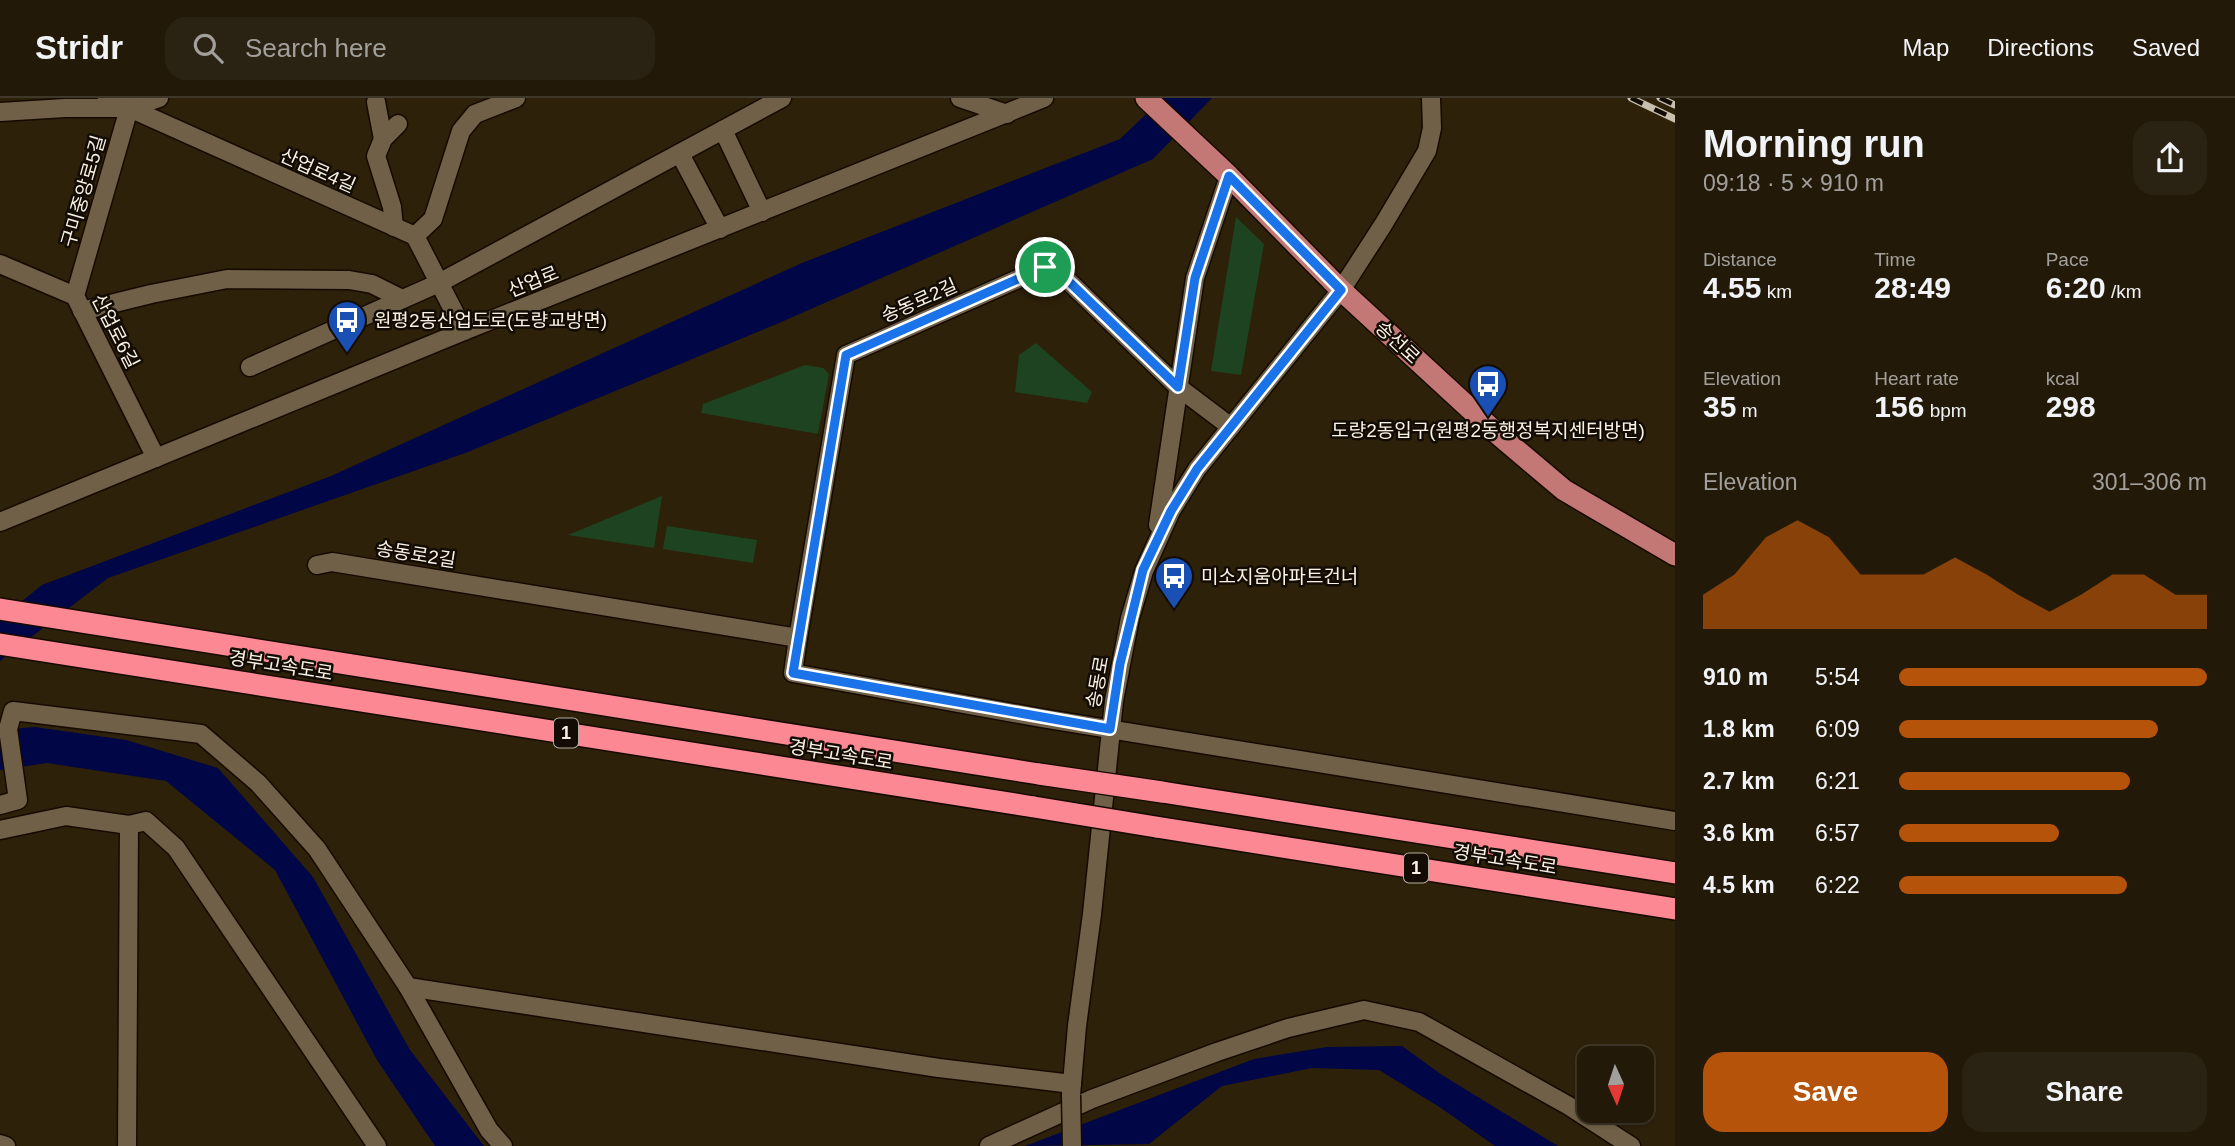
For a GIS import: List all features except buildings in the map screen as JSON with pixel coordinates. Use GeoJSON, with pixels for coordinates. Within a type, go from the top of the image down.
{"type":"FeatureCollection","features":[{"type":"Feature","properties":{"kind":"highway","name":"경부고속도로"},"geometry":{"type":"LineString","coordinates":[[0,609],[1675,873]]}},
{"type":"Feature","properties":{"kind":"highway","name":"경부고속도로"},"geometry":{"type":"LineString","coordinates":[[0,644],[1675,909]]}},
{"type":"Feature","properties":{"kind":"main road","name":"송선로"},"geometry":{"type":"LineString","coordinates":[[1146,98],[1229,176],[1341,290],[1493,430],[1564,490],[1675,555]]}},
{"type":"Feature","properties":{"kind":"street","name":"산업로4길"},"geometry":{"type":"LineString","coordinates":[[107,98],[131,103],[415,236]]}},
{"type":"Feature","properties":{"kind":"street"},"geometry":{"type":"LineString","coordinates":[[0,113],[131,103],[159,98]]}},
{"type":"Feature","properties":{"kind":"street"},"geometry":{"type":"LineString","coordinates":[[464,331],[415,236],[433,219],[461,131],[475,114],[516,98]]}},
{"type":"Feature","properties":{"kind":"street"},"geometry":{"type":"LineString","coordinates":[[250,367],[439,283],[782,98]]}},
{"type":"Feature","properties":{"kind":"street"},"geometry":{"type":"LineString","coordinates":[[960,98],[1007,114]]}},
{"type":"Feature","properties":{"kind":"street","name":"산업로"},"geometry":{"type":"LineString","coordinates":[[0,522],[464,331],[1044,98]]}},
{"type":"Feature","properties":{"kind":"street","name":"송동로"},"geometry":{"type":"LineString","coordinates":[[1072,1146],[1072,1090],[1077,1026],[1092,914],[1110,729],[1130,618],[1143,570],[1171,511],[1197,469],[1341,290],[1427,151],[1433,128],[1431,98]]}},
{"type":"Feature","properties":{"kind":"street"},"geometry":{"type":"LineString","coordinates":[[376,102],[383,139]]}},
{"type":"Feature","properties":{"kind":"street","name":"구미중앙로5길"},"geometry":{"type":"LineString","coordinates":[[78,303],[131,103]]}},
{"type":"Feature","properties":{"kind":"street"},"geometry":{"type":"LineString","coordinates":[[394,227],[392,207],[376,156],[383,139],[398,124]]}},
{"type":"Feature","properties":{"kind":"street"},"geometry":{"type":"LineString","coordinates":[[723,130],[762,212]]}},
{"type":"Feature","properties":{"kind":"street"},"geometry":{"type":"LineString","coordinates":[[680,154],[720,229]]}},
{"type":"Feature","properties":{"kind":"street"},"geometry":{"type":"LineString","coordinates":[[1154,547],[1195,278],[1229,176]]}},
{"type":"Feature","properties":{"kind":"street","name":"산업로6길"},"geometry":{"type":"LineString","coordinates":[[0,264],[78,303],[156,458]]}},
{"type":"Feature","properties":{"kind":"street","name":"송동로2길"},"geometry":{"type":"LineString","coordinates":[[1110,729],[793,673],[846,355],[1045,267],[1057,270],[1178,387],[1231,428]]}},
{"type":"Feature","properties":{"kind":"street"},"geometry":{"type":"LineString","coordinates":[[78,303],[151,294],[227,279],[349,280],[372,284],[402,299]]}},
{"type":"Feature","properties":{"kind":"street","name":"송동로2길"},"geometry":{"type":"LineString","coordinates":[[317,565],[332,562],[798,638]]}},
{"type":"Feature","properties":{"kind":"street"},"geometry":{"type":"LineString","coordinates":[[0,805],[18,800],[8,729],[13,711],[201,734],[258,783],[317,849],[408,987],[489,1130],[503,1146]]}},
{"type":"Feature","properties":{"kind":"street"},"geometry":{"type":"LineString","coordinates":[[1110,729],[1675,821]]}},
{"type":"Feature","properties":{"kind":"street"},"geometry":{"type":"LineString","coordinates":[[0,830],[66,816],[129,825],[146,821],[176,848],[377,1146]]}},
{"type":"Feature","properties":{"kind":"street"},"geometry":{"type":"LineString","coordinates":[[127,1146],[129,825]]}},
{"type":"Feature","properties":{"kind":"street"},"geometry":{"type":"LineString","coordinates":[[408,987],[1072,1090]]}},
{"type":"Feature","properties":{"kind":"street"},"geometry":{"type":"LineString","coordinates":[[989,1146],[1092,1099],[1217,1052],[1288,1028],[1364,1010],[1419,1022],[1569,1106],[1631,1146]]}},
{"type":"Feature","properties":{"kind":"street"},"geometry":{"type":"LineString","coordinates":[[0,1144],[6,1146]]}},
{"type":"Feature","properties":{"kind":"green space"},"geometry":{"type":"Polygon","coordinates":[[[1236,217],[1264,244],[1241,375],[1211,371],[1236,217]]]}},
{"type":"Feature","properties":{"kind":"green space"},"geometry":{"type":"Polygon","coordinates":[[[1036,343],[1092,392],[1087,403],[1015,392],[1019,355],[1036,343]]]}},
{"type":"Feature","properties":{"kind":"green space"},"geometry":{"type":"Polygon","coordinates":[[[805,365],[823,368],[829,374],[818,434],[701,413],[703,404],[805,365]]]}},
{"type":"Feature","properties":{"kind":"green space"},"geometry":{"type":"Polygon","coordinates":[[[662,496],[654,548],[568,535],[662,496]]]}},
{"type":"Feature","properties":{"kind":"green space"},"geometry":{"type":"Polygon","coordinates":[[[667,526],[757,540],[753,563],[663,549],[667,526]]]}},
{"type":"Feature","properties":{"kind":"shaded area"},"geometry":{"type":"Polygon","coordinates":[[[1163,98],[1212,98],[1153,159],[779,323],[468,452],[108,578],[0,661],[0,619],[42,585],[331,476],[802,263],[1120,139],[1163,98]]]}},
{"type":"Feature","properties":{"kind":"shaded area"},"geometry":{"type":"Polygon","coordinates":[[[35,727],[126,740],[218,768],[313,877],[410,1050],[484,1146],[435,1146],[377,1060],[275,870],[166,781],[47,763],[0,770],[0,730],[35,727]]]}},
{"type":"Feature","properties":{"kind":"shaded area"},"geometry":{"type":"Polygon","coordinates":[[[1402,1046],[1442,1075],[1558,1146],[1495,1146],[1441,1108],[1379,1070],[1312,1068],[1222,1086],[1149,1144],[1025,1146],[1254,1059],[1327,1047],[1402,1046]]]}},
{"type":"Feature","properties":{"kind":"railway"},"geometry":{"type":"LineString","coordinates":[[1631,98],[1675,119]]}},
{"type":"Feature","properties":{"kind":"railway"},"geometry":{"type":"LineString","coordinates":[[1660,98],[1675,105]]}},
{"type":"Feature","properties":{"kind":"place","name":"원평2동산업도로(도량교방면)"},"geometry":{"type":"Point","coordinates":[347,354]}},
{"type":"Feature","properties":{"kind":"place","name":"도량2동입구(원평2동행정복지센터방면)"},"geometry":{"type":"Point","coordinates":[1488,418]}},
{"type":"Feature","properties":{"kind":"place","name":"미소지움아파트건너"},"geometry":{"type":"Point","coordinates":[1174,610]}},
{"type":"Feature","properties":{"kind":"route"},"geometry":{"type":"LineString","coordinates":[[1229,176],[1341,290],[1197,469],[1171,511],[1143,570],[1120,664],[1110,729],[793,673],[846,355],[1045,267],[1057,270],[1178,387],[1195,278],[1229,176]]}}]}
